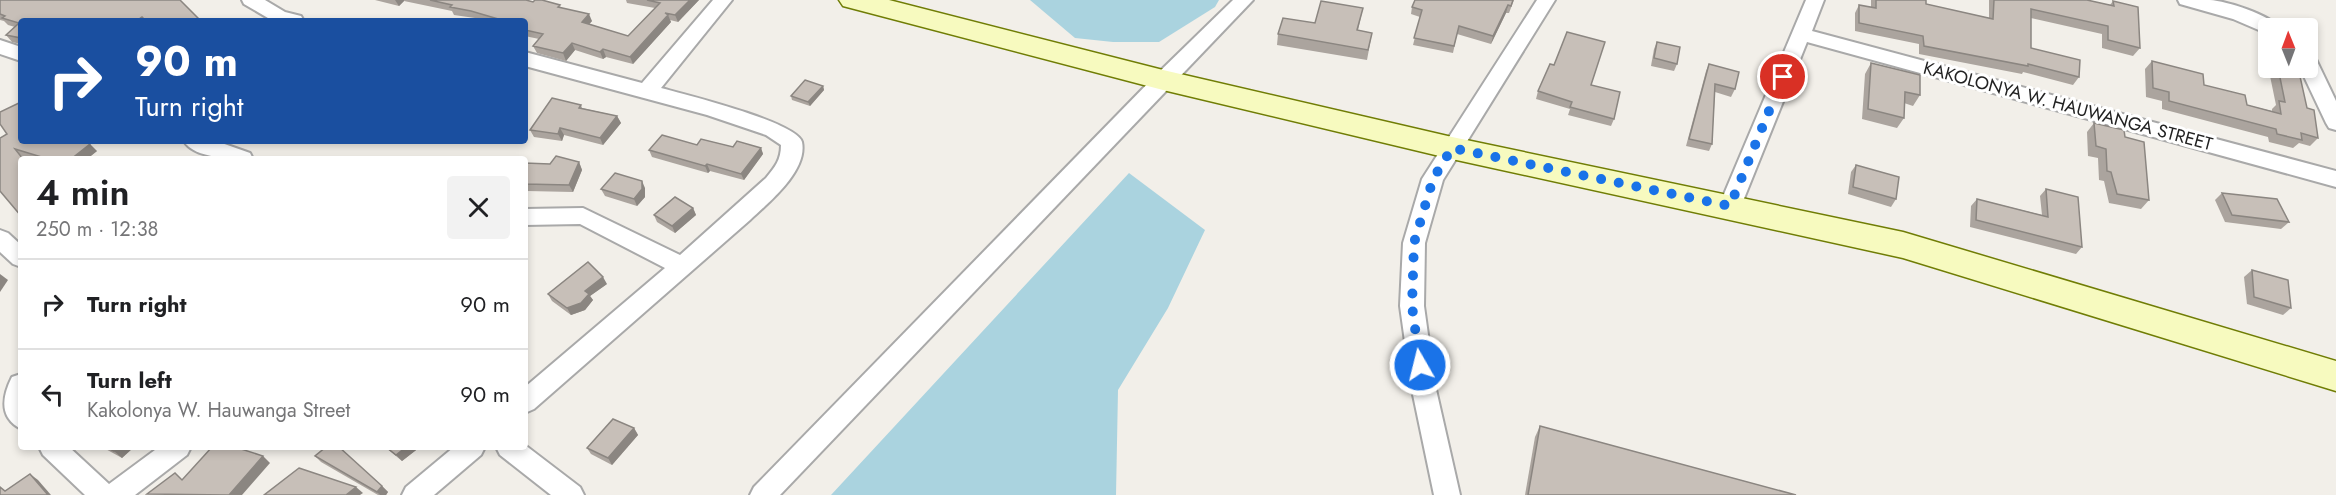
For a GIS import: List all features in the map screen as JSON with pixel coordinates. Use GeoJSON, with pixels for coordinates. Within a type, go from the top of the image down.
{"type":"FeatureCollection","features":[{"type":"Feature","properties":{"kind":"street"},"geometry":{"type":"LineString","coordinates":[[251,0],[284,18]]}},
{"type":"Feature","properties":{"kind":"street"},"geometry":{"type":"LineString","coordinates":[[646,92],[723,0]]}},
{"type":"Feature","properties":{"kind":"street"},"geometry":{"type":"LineString","coordinates":[[853,0],[1163,80],[1452,148],[1903,245],[2336,376]]}},
{"type":"Feature","properties":{"kind":"street"},"geometry":{"type":"LineString","coordinates":[[763,495],[1163,80],[1244,0]]}},
{"type":"Feature","properties":{"kind":"street"},"geometry":{"type":"LineString","coordinates":[[1448,495],[1423,385],[1412,306],[1414,243],[1433,179],[1546,0]]}},
{"type":"Feature","properties":{"kind":"street"},"geometry":{"type":"LineString","coordinates":[[1730,206],[1815,0]]}},
{"type":"Feature","properties":{"kind":"street"},"geometry":{"type":"LineString","coordinates":[[2187,0],[2226,9],[2258,22]]}},
{"type":"Feature","properties":{"kind":"street","name":"KAKOLONYA W. HAUWANGA STREET"},"geometry":{"type":"LineString","coordinates":[[1800,34],[2336,179]]}},
{"type":"Feature","properties":{"kind":"street"},"geometry":{"type":"LineString","coordinates":[[0,47],[18,53]]}},
{"type":"Feature","properties":{"kind":"street"},"geometry":{"type":"LineString","coordinates":[[528,60],[723,113],[773,130],[791,141],[791,159],[783,174],[764,194],[528,399]]}},
{"type":"Feature","properties":{"kind":"street"},"geometry":{"type":"LineString","coordinates":[[2315,78],[2336,123]]}},
{"type":"Feature","properties":{"kind":"street"},"geometry":{"type":"LineString","coordinates":[[202,144],[234,156]]}},
{"type":"Feature","properties":{"kind":"street"},"geometry":{"type":"LineString","coordinates":[[528,217],[583,216],[681,266]]}},
{"type":"Feature","properties":{"kind":"street"},"geometry":{"type":"LineString","coordinates":[[0,239],[18,255]]}},
{"type":"Feature","properties":{"kind":"street"},"geometry":{"type":"LineString","coordinates":[[18,391],[10,408],[18,415]]}},
{"type":"Feature","properties":{"kind":"street"},"geometry":{"type":"LineString","coordinates":[[55,450],[103,495]]}},
{"type":"Feature","properties":{"kind":"street"},"geometry":{"type":"LineString","coordinates":[[116,495],[174,450]]}},
{"type":"Feature","properties":{"kind":"street"},"geometry":{"type":"LineString","coordinates":[[415,495],[468,450]]}},
{"type":"Feature","properties":{"kind":"street"},"geometry":{"type":"LineString","coordinates":[[513,450],[571,495]]}},
{"type":"Feature","properties":{"kind":"water"},"geometry":{"type":"Polygon","coordinates":[[[1030,0],[1219,0],[1215,7],[1159,42],[1113,42],[1075,38],[1030,0]]]}},
{"type":"Feature","properties":{"kind":"water"},"geometry":{"type":"Polygon","coordinates":[[[1129,173],[1205,230],[1168,308],[1118,390],[1116,495],[831,495],[1129,173]]]}},
{"type":"Feature","properties":{"kind":"building"},"geometry":{"type":"Polygon","coordinates":[[[0,0],[180,0],[198,18],[18,18],[18,23],[2,18],[5,16],[0,14],[0,0]]]}},
{"type":"Feature","properties":{"kind":"building"},"geometry":{"type":"Polygon","coordinates":[[[430,0],[526,0],[533,2],[542,0],[560,5],[558,7],[589,14],[582,22],[628,36],[660,3],[647,0],[690,0],[675,15],[665,13],[668,15],[630,57],[603,49],[600,52],[572,43],[563,53],[533,46],[543,34],[528,31],[528,18],[495,18],[450,7],[452,5],[430,0]]]}},
{"type":"Feature","properties":{"kind":"building"},"geometry":{"type":"Polygon","coordinates":[[[1415,0],[1513,0],[1511,6],[1508,5],[1493,36],[1459,26],[1454,46],[1414,38],[1422,10],[1412,7],[1415,0]]]}},
{"type":"Feature","properties":{"kind":"building"},"geometry":{"type":"Polygon","coordinates":[[[1876,0],[1926,0],[1926,4],[1993,19],[1994,0],[2087,0],[2114,6],[2113,1],[2138,7],[2140,48],[2108,40],[2108,26],[2031,9],[2031,48],[2080,60],[2079,77],[2028,64],[2028,66],[1924,46],[1923,36],[1859,23],[1859,5],[1876,8],[1876,0]]]}},
{"type":"Feature","properties":{"kind":"building"},"geometry":{"type":"Polygon","coordinates":[[[1321,1],[1363,8],[1357,30],[1372,33],[1368,50],[1278,34],[1283,18],[1315,23],[1321,1]]]}},
{"type":"Feature","properties":{"kind":"building"},"geometry":{"type":"Polygon","coordinates":[[[18,24],[18,37],[6,35],[18,24]]]}},
{"type":"Feature","properties":{"kind":"building"},"geometry":{"type":"Polygon","coordinates":[[[1567,32],[1605,42],[1591,85],[1620,92],[1614,119],[1570,107],[1572,102],[1538,91],[1550,64],[1554,65],[1567,32]]]}},
{"type":"Feature","properties":{"kind":"building"},"geometry":{"type":"Polygon","coordinates":[[[1657,42],[1680,47],[1677,64],[1654,58],[1657,42]]]}},
{"type":"Feature","properties":{"kind":"building"},"geometry":{"type":"Polygon","coordinates":[[[2152,61],[2203,74],[2204,85],[2245,95],[2247,105],[2281,114],[2279,101],[2285,102],[2280,78],[2300,78],[2307,108],[2314,110],[2318,138],[2301,133],[2302,140],[2277,134],[2276,129],[2169,101],[2169,92],[2153,88],[2152,61]]]}},
{"type":"Feature","properties":{"kind":"building"},"geometry":{"type":"Polygon","coordinates":[[[1871,63],[1920,75],[1920,95],[1905,92],[1904,118],[1868,109],[1871,63]]]}},
{"type":"Feature","properties":{"kind":"building"},"geometry":{"type":"Polygon","coordinates":[[[1709,64],[1739,72],[1735,89],[1715,84],[1712,144],[1689,139],[1709,64]]]}},
{"type":"Feature","properties":{"kind":"building"},"geometry":{"type":"Polygon","coordinates":[[[805,80],[823,86],[808,102],[791,96],[805,80]]]}},
{"type":"Feature","properties":{"kind":"building"},"geometry":{"type":"Polygon","coordinates":[[[552,98],[581,105],[579,108],[617,116],[600,138],[560,128],[558,134],[530,130],[552,98]]]}},
{"type":"Feature","properties":{"kind":"building"},"geometry":{"type":"Polygon","coordinates":[[[18,103],[18,144],[90,144],[75,156],[38,156],[15,149],[21,156],[18,156],[18,212],[0,191],[0,138],[7,134],[0,124],[0,112],[18,103]]]}},
{"type":"Feature","properties":{"kind":"building"},"geometry":{"type":"Polygon","coordinates":[[[2094,123],[2124,130],[2125,137],[2144,142],[2149,200],[2117,194],[2111,172],[2107,171],[2106,149],[2096,146],[2094,123]]]}},
{"type":"Feature","properties":{"kind":"building"},"geometry":{"type":"Polygon","coordinates":[[[662,135],[697,145],[701,139],[733,147],[737,141],[761,148],[741,174],[649,150],[662,135]]]}},
{"type":"Feature","properties":{"kind":"building"},"geometry":{"type":"Polygon","coordinates":[[[556,156],[579,162],[569,185],[528,184],[528,163],[550,164],[556,156]]]}},
{"type":"Feature","properties":{"kind":"building"},"geometry":{"type":"Polygon","coordinates":[[[1856,165],[1899,177],[1896,199],[1853,187],[1856,165]]]}},
{"type":"Feature","properties":{"kind":"building"},"geometry":{"type":"Polygon","coordinates":[[[615,173],[642,181],[642,189],[634,199],[601,189],[615,173]]]}},
{"type":"Feature","properties":{"kind":"building"},"geometry":{"type":"Polygon","coordinates":[[[2046,189],[2078,197],[2082,247],[1976,220],[1977,199],[2048,217],[2046,189]]]}},
{"type":"Feature","properties":{"kind":"building"},"geometry":{"type":"Polygon","coordinates":[[[2222,193],[2277,199],[2289,222],[2232,215],[2222,193]]]}},
{"type":"Feature","properties":{"kind":"building"},"geometry":{"type":"Polygon","coordinates":[[[675,197],[693,208],[672,226],[654,215],[675,197]]]}},
{"type":"Feature","properties":{"kind":"building"},"geometry":{"type":"Polygon","coordinates":[[[588,262],[603,277],[585,291],[589,294],[581,303],[567,308],[548,294],[588,262]]]}},
{"type":"Feature","properties":{"kind":"building"},"geometry":{"type":"Polygon","coordinates":[[[2252,270],[2288,280],[2291,308],[2254,297],[2252,270]]]}},
{"type":"Feature","properties":{"kind":"building"},"geometry":{"type":"Polygon","coordinates":[[[613,419],[634,428],[608,458],[587,448],[613,419]]]}},
{"type":"Feature","properties":{"kind":"building"},"geometry":{"type":"Polygon","coordinates":[[[1540,426],[1796,495],[1528,495],[1540,426]]]}},
{"type":"Feature","properties":{"kind":"building"},"geometry":{"type":"Polygon","coordinates":[[[209,450],[244,450],[263,456],[229,495],[147,494],[175,473],[182,480],[209,450]]]}},
{"type":"Feature","properties":{"kind":"building"},"geometry":{"type":"Polygon","coordinates":[[[322,450],[342,450],[382,486],[377,492],[315,456],[322,450]]]}},
{"type":"Feature","properties":{"kind":"building"},"geometry":{"type":"Polygon","coordinates":[[[390,450],[402,450],[396,455],[390,450]]]}},
{"type":"Feature","properties":{"kind":"building"},"geometry":{"type":"Polygon","coordinates":[[[299,468],[356,487],[346,495],[264,495],[299,468]]]}},
{"type":"Feature","properties":{"kind":"building"},"geometry":{"type":"Polygon","coordinates":[[[30,474],[48,495],[0,495],[0,487],[5,491],[30,474]]]}},
{"type":"Feature","properties":{"kind":"route"},"geometry":{"type":"LineString","coordinates":[[1420,365],[1412,306],[1414,243],[1433,179],[1452,148],[1730,206],[1783,77]]}}]}
